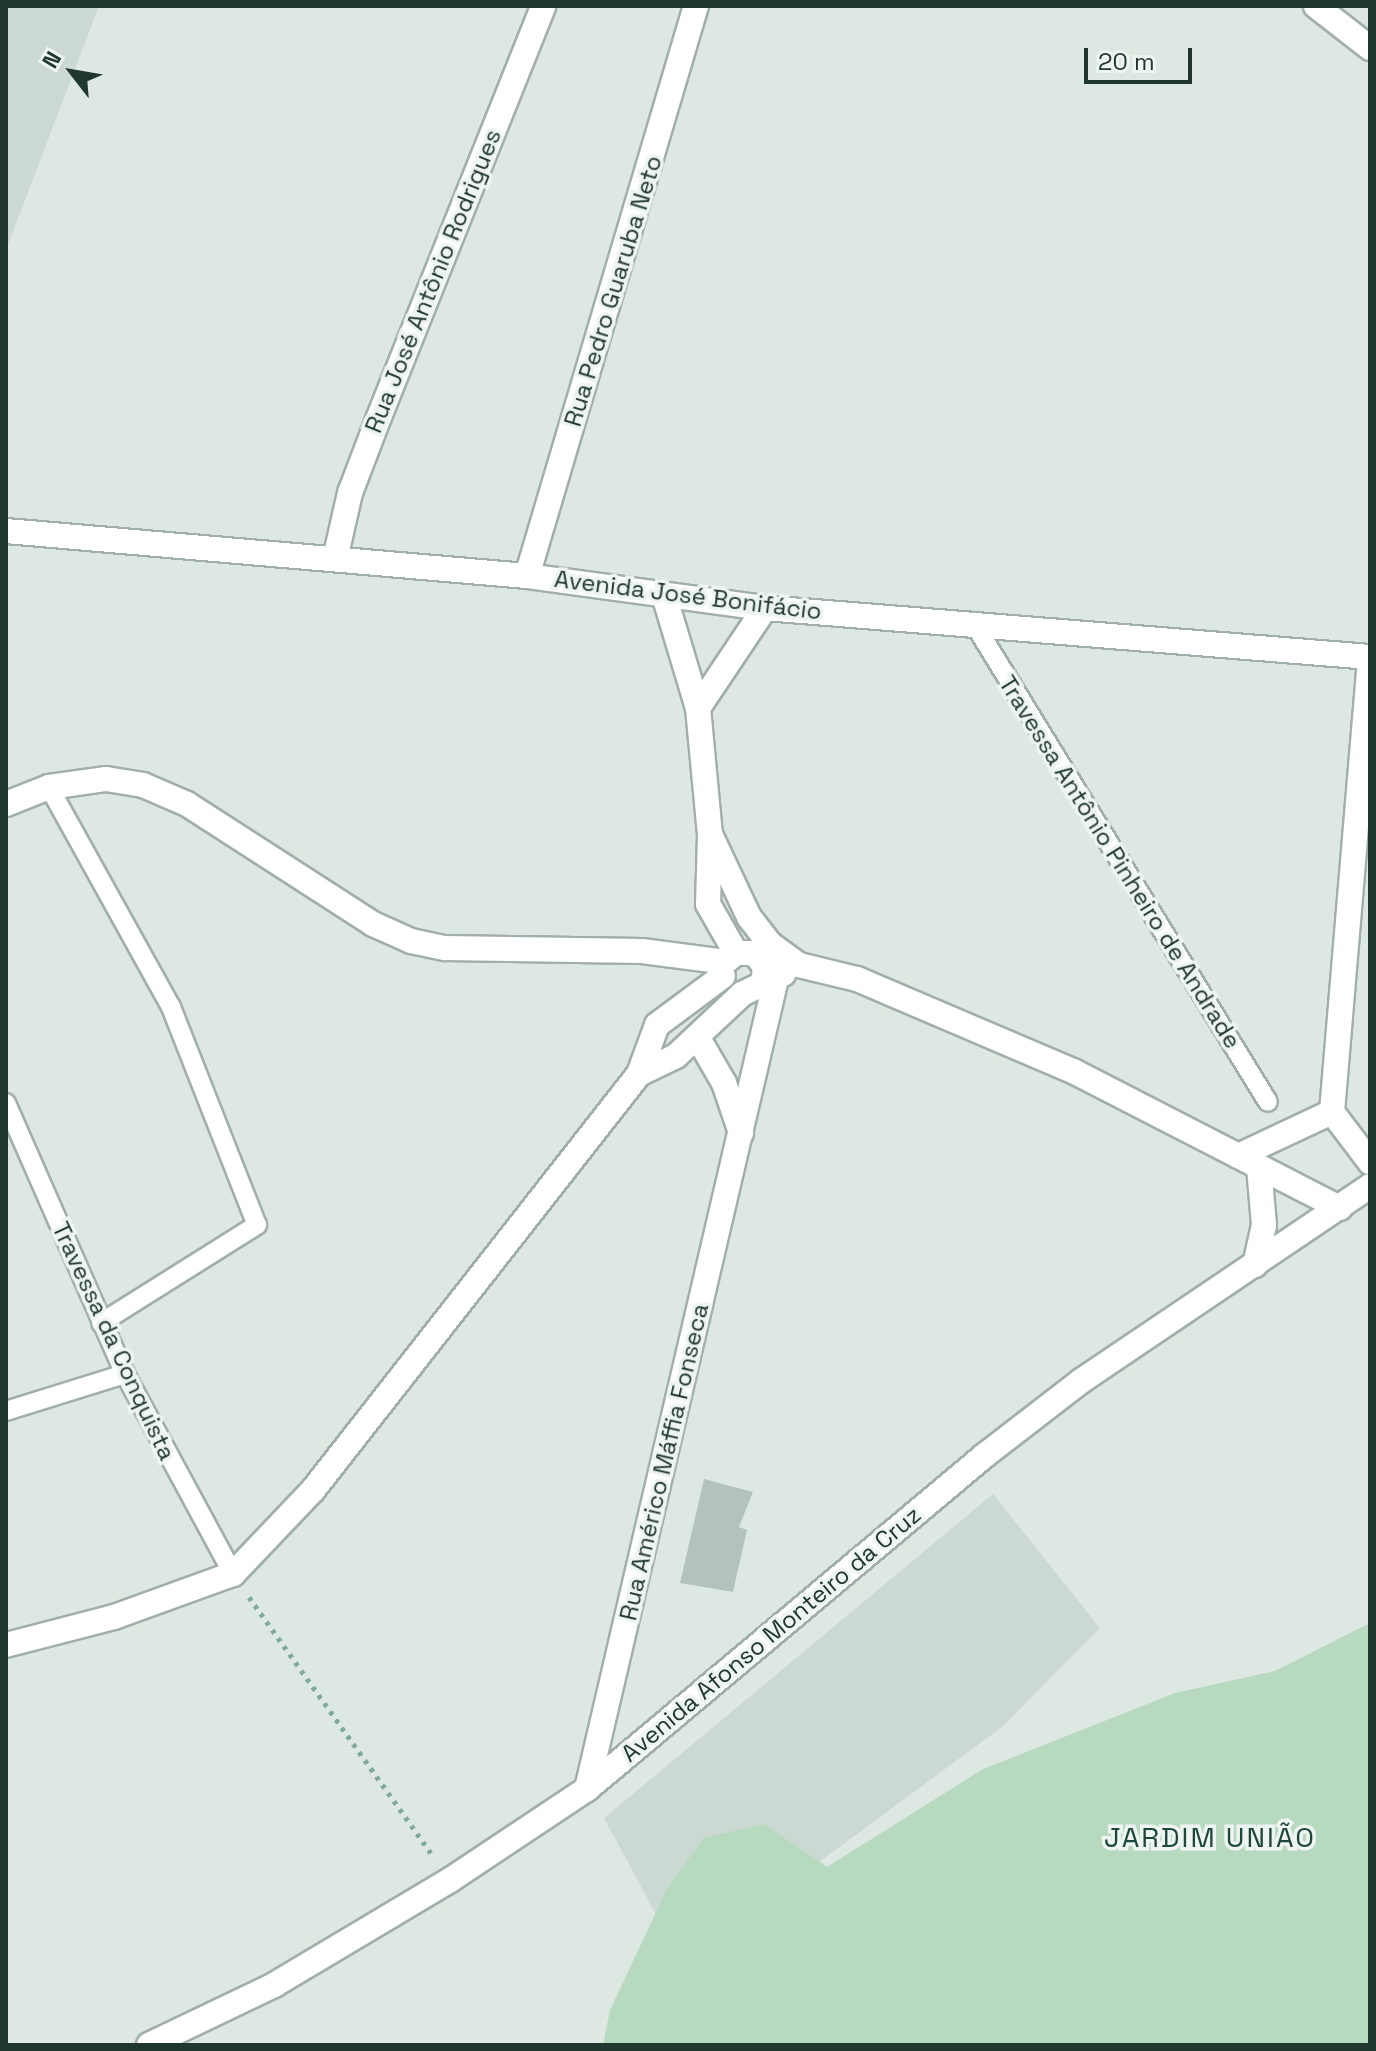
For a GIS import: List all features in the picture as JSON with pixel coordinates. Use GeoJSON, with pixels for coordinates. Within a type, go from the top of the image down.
{"type":"FeatureCollection","features":[{"type":"Feature","properties":{"kind":"street","name":"Rua José Antônio Rodrigues"},"geometry":{"type":"LineString","coordinates":[[335,559],[350,493],[543,6]]}},
{"type":"Feature","properties":{"kind":"street","name":"Rua Pedro Guaruba Neto"},"geometry":{"type":"LineString","coordinates":[[527,576],[696,6]]}},
{"type":"Feature","properties":{"kind":"street"},"geometry":{"type":"LineString","coordinates":[[1316,6],[1370,48]]}},
{"type":"Feature","properties":{"kind":"street","name":"Avenida José Bonifácio"},"geometry":{"type":"LineString","coordinates":[[6,531],[527,576],[765,608],[973,622],[1370,657]]}},
{"type":"Feature","properties":{"kind":"street"},"geometry":{"type":"LineString","coordinates":[[664,595],[698,708],[710,834],[708,904],[728,964],[729,989],[760,986]]}},
{"type":"Feature","properties":{"kind":"street"},"geometry":{"type":"LineString","coordinates":[[698,708],[765,608]]}},
{"type":"Feature","properties":{"kind":"street"},"geometry":{"type":"LineString","coordinates":[[1370,664],[1332,1112],[1370,1162]]}},
{"type":"Feature","properties":{"kind":"street"},"geometry":{"type":"LineString","coordinates":[[6,804],[49,787],[106,779],[143,785],[187,804],[373,924],[411,941],[445,948],[642,951],[728,964],[761,958],[760,986]]}},
{"type":"Feature","properties":{"kind":"street"},"geometry":{"type":"LineString","coordinates":[[710,834],[749,917],[770,944],[799,965],[857,979],[1073,1071],[1340,1208],[1370,1210]]}},
{"type":"Feature","properties":{"kind":"street"},"geometry":{"type":"LineString","coordinates":[[6,1645],[114,1617],[233,1574],[313,1490],[639,1074],[657,1025],[728,964]]}},
{"type":"Feature","properties":{"kind":"street"},"geometry":{"type":"LineString","coordinates":[[639,1074],[698,1038],[760,986],[799,965]]}},
{"type":"Feature","properties":{"kind":"street","name":"Rua Américo Máffia Fonseca"},"geometry":{"type":"LineString","coordinates":[[587,1789],[742,1135],[760,986]]}},
{"type":"Feature","properties":{"kind":"street"},"geometry":{"type":"LineString","coordinates":[[698,1038],[724,1083],[742,1135]]}},
{"type":"Feature","properties":{"kind":"street"},"geometry":{"type":"LineString","coordinates":[[1248,1162],[1332,1112]]}},
{"type":"Feature","properties":{"kind":"street"},"geometry":{"type":"LineString","coordinates":[[1248,1162],[1264,1225],[1255,1265]]}},
{"type":"Feature","properties":{"kind":"street","name":"Avenida Afonso Monteiro da Cruz"},"geometry":{"type":"LineString","coordinates":[[149,2045],[274,1985],[450,1880],[587,1789],[984,1456],[1081,1381],[1370,1186]]}},
{"type":"Feature","properties":{"kind":"lane","name":"Travessa Antônio Pinheiro de Andrade"},"geometry":{"type":"LineString","coordinates":[[973,622],[1268,1102]]}},
{"type":"Feature","properties":{"kind":"lane"},"geometry":{"type":"LineString","coordinates":[[49,787],[171,1007],[257,1225],[101,1323]]}},
{"type":"Feature","properties":{"kind":"lane","name":"Travessa da Conquista"},"geometry":{"type":"LineString","coordinates":[[6,1103],[125,1374],[233,1574]]}},
{"type":"Feature","properties":{"kind":"lane"},"geometry":{"type":"LineString","coordinates":[[6,1411],[125,1374]]}},
{"type":"Feature","properties":{"kind":"path"},"geometry":{"type":"LineString","coordinates":[[233,1574],[450,1880]]}},
{"type":"Feature","properties":{"kind":"shaded area"},"geometry":{"type":"Polygon","coordinates":[[[6,6],[99,6],[6,250],[6,6]]]}},
{"type":"Feature","properties":{"kind":"shaded area"},"geometry":{"type":"Polygon","coordinates":[[[993,1494],[1100,1628],[1002,1727],[682,1963],[604,1818],[993,1494]]]}},
{"type":"Feature","properties":{"kind":"green space"},"geometry":{"type":"Polygon","coordinates":[[[1370,1623],[1370,2045],[603,2045],[610,2010],[668,1887],[704,1838],[764,1824],[827,1867],[983,1769],[1175,1693],[1275,1671],[1370,1623]]]}},
{"type":"Feature","properties":{"kind":"building"},"geometry":{"type":"Polygon","coordinates":[[[704,1479],[753,1492],[739,1527],[747,1530],[733,1592],[680,1583],[704,1479]]]}},
{"type":"Feature","properties":{"kind":"district","name":"JARDIM UNIÃO"},"geometry":{"type":"Point","coordinates":[1210,1837]}}]}
